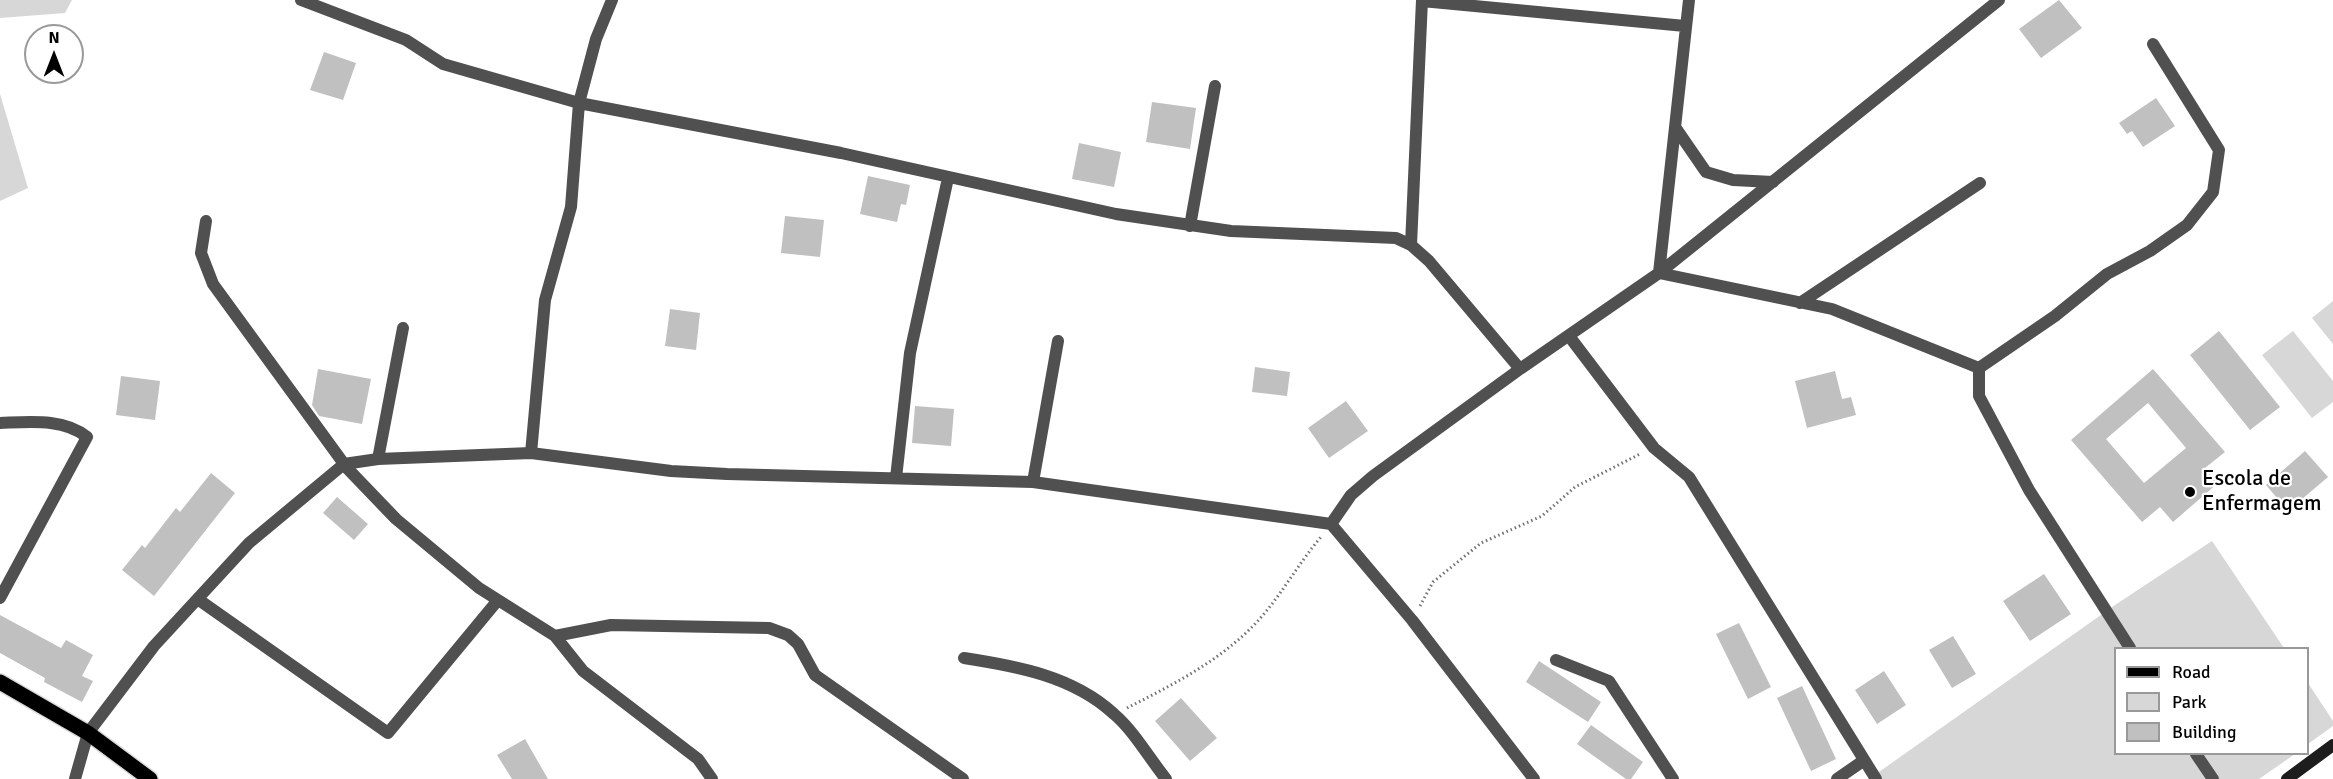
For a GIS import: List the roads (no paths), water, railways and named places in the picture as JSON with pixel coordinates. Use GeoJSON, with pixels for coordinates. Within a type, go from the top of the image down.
{"type":"FeatureCollection","features":[{"type":"Feature","properties":{"kind":"main road"},"geometry":{"type":"LineString","coordinates":[[0,682],[88,733],[150,779]]}},
{"type":"Feature","properties":{"kind":"main road"},"geometry":{"type":"LineString","coordinates":[[2288,779],[2333,745]]}},
{"type":"Feature","properties":{"kind":"street"},"geometry":{"type":"LineString","coordinates":[[301,0],[406,40],[443,64],[579,103],[841,153],[1116,214],[1231,231],[1396,238],[1411,245],[1429,261],[1520,369]]}},
{"type":"Feature","properties":{"kind":"street"},"geometry":{"type":"LineString","coordinates":[[531,453],[545,300],[571,207],[579,103],[596,39],[612,0]]}},
{"type":"Feature","properties":{"kind":"street"},"geometry":{"type":"LineString","coordinates":[[1659,273],[1689,0]]}},
{"type":"Feature","properties":{"kind":"street"},"geometry":{"type":"LineString","coordinates":[[1331,524],[1351,495],[1373,476],[1520,369],[1659,273],[2000,0]]}},
{"type":"Feature","properties":{"kind":"street"},"geometry":{"type":"LineString","coordinates":[[1411,245],[1422,1],[1685,26]]}},
{"type":"Feature","properties":{"kind":"street"},"geometry":{"type":"LineString","coordinates":[[1978,368],[2055,316],[2107,274],[2150,251],[2187,225],[2213,192],[2219,150],[2153,44]]}},
{"type":"Feature","properties":{"kind":"street"},"geometry":{"type":"LineString","coordinates":[[1190,226],[1215,86]]}},
{"type":"Feature","properties":{"kind":"street"},"geometry":{"type":"LineString","coordinates":[[1675,128],[1706,172],[1732,180],[1773,182]]}},
{"type":"Feature","properties":{"kind":"street"},"geometry":{"type":"LineString","coordinates":[[896,478],[910,353],[948,178]]}},
{"type":"Feature","properties":{"kind":"street"},"geometry":{"type":"LineString","coordinates":[[1800,303],[1980,183]]}},
{"type":"Feature","properties":{"kind":"street"},"geometry":{"type":"LineString","coordinates":[[206,221],[201,253],[213,284],[345,464],[396,519],[479,588],[555,636],[583,671],[698,759],[712,779]]}},
{"type":"Feature","properties":{"kind":"street"},"geometry":{"type":"LineString","coordinates":[[1659,273],[1832,309],[1978,368]]}},
{"type":"Feature","properties":{"kind":"street"},"geometry":{"type":"LineString","coordinates":[[378,459],[403,328]]}},
{"type":"Feature","properties":{"kind":"street"},"geometry":{"type":"LineString","coordinates":[[1569,336],[1654,448],[1689,477],[1876,779]]}},
{"type":"Feature","properties":{"kind":"street"},"geometry":{"type":"LineString","coordinates":[[1033,482],[1058,341]]}},
{"type":"Feature","properties":{"kind":"street"},"geometry":{"type":"LineString","coordinates":[[1978,368],[1979,396],[2029,490],[2129,647]]}},
{"type":"Feature","properties":{"kind":"street"},"geometry":{"type":"LineString","coordinates":[[0,423],[53,423],[77,428],[87,437],[0,598]]}},
{"type":"Feature","properties":{"kind":"street"},"geometry":{"type":"LineString","coordinates":[[75,779],[88,733],[154,646],[200,600],[249,543],[345,464],[378,459],[531,453],[671,471],[1033,482],[1331,524],[1412,620],[1534,779]]}},
{"type":"Feature","properties":{"kind":"street"},"geometry":{"type":"LineString","coordinates":[[200,600],[388,733],[498,600]]}},
{"type":"Feature","properties":{"kind":"street"},"geometry":{"type":"LineString","coordinates":[[555,636],[610,625],[769,628],[788,635],[798,644],[815,675],[963,779]]}},
{"type":"Feature","properties":{"kind":"street"},"geometry":{"type":"LineString","coordinates":[[964,658],[999,664],[1065,682],[1115,714],[1166,779]]}},
{"type":"Feature","properties":{"kind":"street"},"geometry":{"type":"LineString","coordinates":[[1556,660],[1609,681],[1673,779]]}},
{"type":"Feature","properties":{"kind":"street"},"geometry":{"type":"LineString","coordinates":[[2197,755],[2213,779]]}},
{"type":"Feature","properties":{"kind":"street"},"geometry":{"type":"LineString","coordinates":[[1837,779],[1863,761]]}},
{"type":"Feature","properties":{"kind":"place","name":"Escola de Enfermagem"},"geometry":{"type":"Point","coordinates":[2190,492]}}]}
